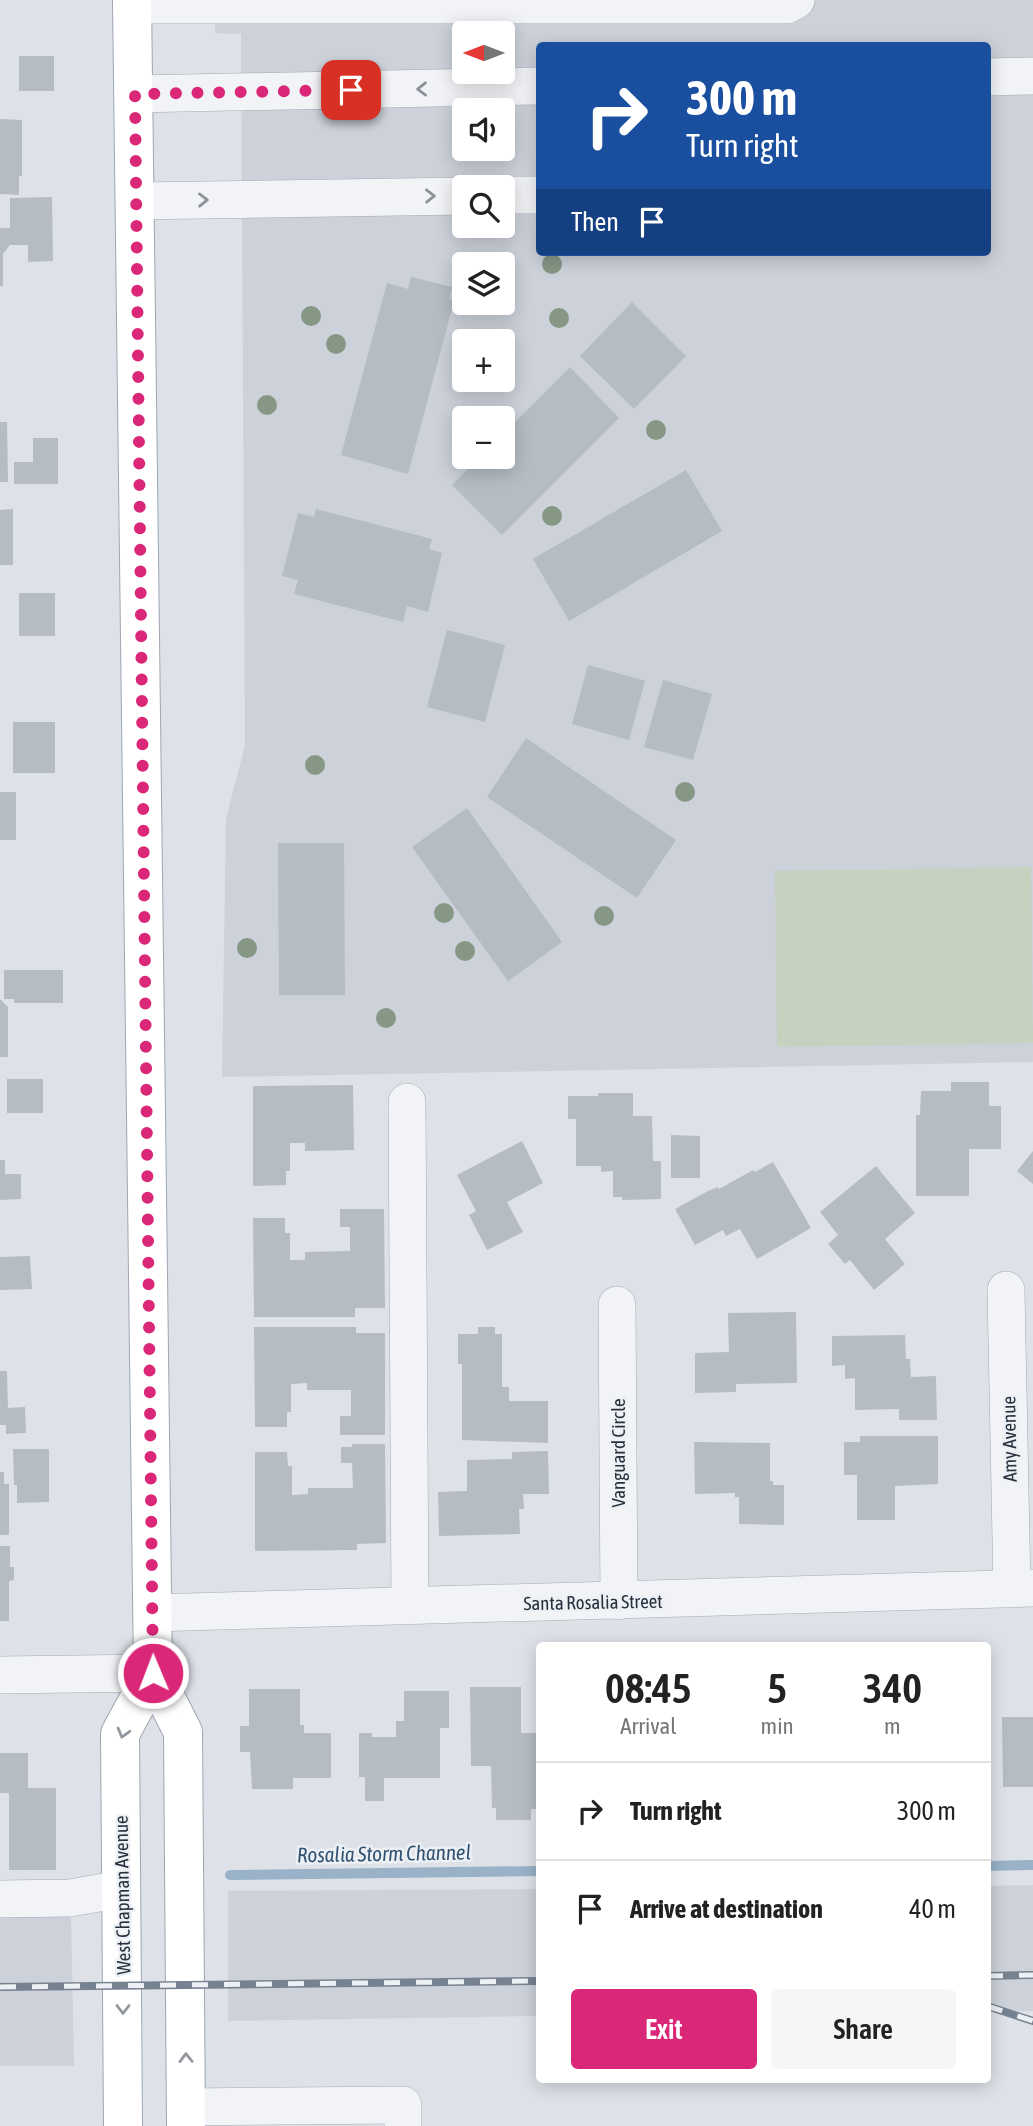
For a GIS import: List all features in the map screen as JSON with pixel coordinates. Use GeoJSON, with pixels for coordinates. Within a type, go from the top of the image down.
{"type":"FeatureCollection","features":[{"type":"Feature","properties":{"kind":"main road","name":"West Chapman Avenue"},"geometry":{"type":"LineString","coordinates":[[132,3],[153,1673],[183,1732],[186,2117]]}},
{"type":"Feature","properties":{"kind":"main road","name":"West Chapman Avenue"},"geometry":{"type":"LineString","coordinates":[[123,2126],[120,1734],[153,1673]]}},
{"type":"Feature","properties":{"kind":"street"},"geometry":{"type":"LineString","coordinates":[[132,3],[787,5],[796,0]]}},
{"type":"Feature","properties":{"kind":"street"},"geometry":{"type":"LineString","coordinates":[[991,77],[1033,76]]}},
{"type":"Feature","properties":{"kind":"street"},"geometry":{"type":"LineString","coordinates":[[135,94],[536,86]]}},
{"type":"Feature","properties":{"kind":"street"},"geometry":{"type":"LineString","coordinates":[[515,195],[536,195]]}},
{"type":"Feature","properties":{"kind":"street"},"geometry":{"type":"LineString","coordinates":[[135,201],[452,196]]}},
{"type":"Feature","properties":{"kind":"street"},"geometry":{"type":"LineString","coordinates":[[407,1102],[410,1606]]}},
{"type":"Feature","properties":{"kind":"street","name":"Amy Avenue"},"geometry":{"type":"LineString","coordinates":[[1006,1290],[1023,1589]]}},
{"type":"Feature","properties":{"kind":"street","name":"Vanguard Circle"},"geometry":{"type":"LineString","coordinates":[[617,1305],[620,1601]]}},
{"type":"Feature","properties":{"kind":"street","name":"Santa Rosalia Street"},"geometry":{"type":"LineString","coordinates":[[152,1613],[1023,1589]]}},
{"type":"Feature","properties":{"kind":"street"},"geometry":{"type":"LineString","coordinates":[[0,1675],[153,1673]]}},
{"type":"Feature","properties":{"kind":"street"},"geometry":{"type":"LineString","coordinates":[[0,1899],[70,1898],[121,1889]]}},
{"type":"Feature","properties":{"kind":"street"},"geometry":{"type":"LineString","coordinates":[[186,2117],[403,2105],[403,2126]]}},
{"type":"Feature","properties":{"kind":"shaded area"},"geometry":{"type":"Polygon","coordinates":[[[215,0],[1033,0],[1033,1062],[222,1077],[226,819],[245,745],[241,34],[215,33],[215,0]]]}},
{"type":"Feature","properties":{"kind":"shaded area"},"geometry":{"type":"Polygon","coordinates":[[[1033,1885],[1033,2011],[991,2011],[991,1886],[1033,1885]]]}},
{"type":"Feature","properties":{"kind":"shaded area"},"geometry":{"type":"Polygon","coordinates":[[[536,1889],[536,2016],[228,2021],[228,1891],[536,1889]]]}},
{"type":"Feature","properties":{"kind":"shaded area"},"geometry":{"type":"Polygon","coordinates":[[[0,1913],[71,1913],[74,2066],[0,2066],[0,1913]]]}},
{"type":"Feature","properties":{"kind":"green space"},"geometry":{"type":"Polygon","coordinates":[[[1031,867],[1033,1043],[777,1047],[775,871],[1031,867]]]}},
{"type":"Feature","properties":{"kind":"building"},"geometry":{"type":"Polygon","coordinates":[[[19,56],[54,56],[54,91],[19,91],[19,56]]]}},
{"type":"Feature","properties":{"kind":"building"},"geometry":{"type":"Polygon","coordinates":[[[0,119],[22,120],[22,176],[19,176],[19,195],[0,194],[0,119]]]}},
{"type":"Feature","properties":{"kind":"building"},"geometry":{"type":"Polygon","coordinates":[[[52,197],[53,261],[28,262],[28,245],[10,245],[3,254],[3,286],[0,286],[0,228],[10,228],[10,198],[52,197]]]}},
{"type":"Feature","properties":{"kind":"building"},"geometry":{"type":"Polygon","coordinates":[[[411,277],[452,287],[449,299],[452,300],[452,309],[408,474],[341,455],[387,283],[408,289],[411,277]]]}},
{"type":"Feature","properties":{"kind":"building"},"geometry":{"type":"Polygon","coordinates":[[[632,302],[686,356],[634,409],[580,356],[632,302]]]}},
{"type":"Feature","properties":{"kind":"building"},"geometry":{"type":"Polygon","coordinates":[[[570,367],[619,418],[502,535],[452,485],[468,469],[515,469],[515,422],[570,367]]]}},
{"type":"Feature","properties":{"kind":"building"},"geometry":{"type":"Polygon","coordinates":[[[0,422],[7,422],[8,482],[0,482],[0,422]]]}},
{"type":"Feature","properties":{"kind":"building"},"geometry":{"type":"Polygon","coordinates":[[[33,438],[58,438],[58,484],[14,484],[14,462],[33,462],[33,438]]]}},
{"type":"Feature","properties":{"kind":"building"},"geometry":{"type":"Polygon","coordinates":[[[686,470],[722,531],[569,621],[533,559],[686,470]]]}},
{"type":"Feature","properties":{"kind":"building"},"geometry":{"type":"Polygon","coordinates":[[[13,509],[13,565],[0,565],[0,510],[13,509]]]}},
{"type":"Feature","properties":{"kind":"building"},"geometry":{"type":"Polygon","coordinates":[[[316,509],[432,539],[429,549],[442,553],[428,612],[407,606],[403,622],[294,594],[298,580],[282,576],[298,513],[314,517],[316,509]]]}},
{"type":"Feature","properties":{"kind":"building"},"geometry":{"type":"Polygon","coordinates":[[[19,593],[55,593],[55,636],[19,636],[19,593]]]}},
{"type":"Feature","properties":{"kind":"building"},"geometry":{"type":"Polygon","coordinates":[[[447,630],[505,645],[485,722],[427,707],[447,630]]]}},
{"type":"Feature","properties":{"kind":"building"},"geometry":{"type":"Polygon","coordinates":[[[588,665],[645,681],[629,740],[572,724],[588,665]]]}},
{"type":"Feature","properties":{"kind":"building"},"geometry":{"type":"Polygon","coordinates":[[[663,680],[712,694],[693,760],[644,747],[663,680]]]}},
{"type":"Feature","properties":{"kind":"building"},"geometry":{"type":"Polygon","coordinates":[[[13,722],[55,722],[55,773],[13,773],[13,722]]]}},
{"type":"Feature","properties":{"kind":"building"},"geometry":{"type":"Polygon","coordinates":[[[526,738],[676,840],[637,898],[487,797],[526,738]]]}},
{"type":"Feature","properties":{"kind":"building"},"geometry":{"type":"Polygon","coordinates":[[[0,792],[16,792],[16,840],[0,840],[0,792]]]}},
{"type":"Feature","properties":{"kind":"building"},"geometry":{"type":"Polygon","coordinates":[[[467,808],[562,942],[508,981],[412,847],[467,808]]]}},
{"type":"Feature","properties":{"kind":"building"},"geometry":{"type":"Polygon","coordinates":[[[278,843],[344,843],[345,995],[279,995],[278,843]]]}},
{"type":"Feature","properties":{"kind":"building"},"geometry":{"type":"Polygon","coordinates":[[[4,970],[63,970],[63,1003],[14,1003],[14,999],[4,999],[4,970]]]}},
{"type":"Feature","properties":{"kind":"building"},"geometry":{"type":"Polygon","coordinates":[[[0,999],[8,1007],[8,1057],[0,1057],[0,999]]]}},
{"type":"Feature","properties":{"kind":"building"},"geometry":{"type":"Polygon","coordinates":[[[7,1079],[43,1079],[43,1113],[7,1113],[7,1079]]]}},
{"type":"Feature","properties":{"kind":"building"},"geometry":{"type":"Polygon","coordinates":[[[951,1082],[989,1082],[989,1106],[1001,1106],[1001,1149],[969,1149],[969,1196],[916,1196],[916,1115],[920,1115],[921,1091],[951,1091],[951,1082]]]}},
{"type":"Feature","properties":{"kind":"building"},"geometry":{"type":"Polygon","coordinates":[[[353,1085],[354,1150],[305,1151],[305,1143],[290,1143],[290,1171],[286,1171],[286,1185],[253,1186],[253,1086],[353,1085]]]}},
{"type":"Feature","properties":{"kind":"building"},"geometry":{"type":"Polygon","coordinates":[[[598,1093],[633,1093],[633,1116],[652,1116],[653,1161],[661,1161],[661,1199],[622,1200],[622,1197],[613,1197],[613,1171],[601,1172],[601,1166],[576,1166],[576,1119],[568,1119],[568,1096],[598,1096],[598,1093]]]}},
{"type":"Feature","properties":{"kind":"building"},"geometry":{"type":"Polygon","coordinates":[[[671,1135],[700,1136],[700,1178],[671,1178],[671,1135]]]}},
{"type":"Feature","properties":{"kind":"building"},"geometry":{"type":"Polygon","coordinates":[[[522,1141],[543,1183],[507,1202],[523,1232],[487,1250],[469,1215],[476,1211],[457,1175],[522,1141]]]}},
{"type":"Feature","properties":{"kind":"building"},"geometry":{"type":"Polygon","coordinates":[[[1033,1151],[1033,1184],[1017,1171],[1033,1151]]]}},
{"type":"Feature","properties":{"kind":"building"},"geometry":{"type":"Polygon","coordinates":[[[0,1160],[5,1160],[5,1174],[21,1174],[21,1199],[0,1200],[0,1160]]]}},
{"type":"Feature","properties":{"kind":"building"},"geometry":{"type":"Polygon","coordinates":[[[773,1162],[811,1228],[757,1259],[740,1229],[726,1236],[723,1230],[695,1245],[675,1209],[773,1162]]]}},
{"type":"Feature","properties":{"kind":"building"},"geometry":{"type":"Polygon","coordinates":[[[876,1166],[915,1213],[885,1239],[905,1264],[874,1290],[850,1260],[845,1264],[828,1244],[838,1235],[820,1212],[876,1166]]]}},
{"type":"Feature","properties":{"kind":"building"},"geometry":{"type":"Polygon","coordinates":[[[340,1209],[384,1209],[385,1308],[355,1308],[355,1317],[254,1317],[253,1218],[285,1218],[285,1233],[290,1233],[290,1260],[305,1260],[305,1252],[350,1251],[350,1227],[340,1227],[340,1209]]]}},
{"type":"Feature","properties":{"kind":"building"},"geometry":{"type":"Polygon","coordinates":[[[30,1256],[32,1289],[0,1290],[0,1257],[30,1256]]]}},
{"type":"Feature","properties":{"kind":"building"},"geometry":{"type":"Polygon","coordinates":[[[796,1312],[797,1383],[736,1384],[736,1392],[695,1393],[695,1353],[729,1352],[728,1313],[796,1312]]]}},
{"type":"Feature","properties":{"kind":"building"},"geometry":{"type":"Polygon","coordinates":[[[254,1327],[356,1327],[356,1333],[385,1333],[385,1435],[340,1435],[340,1416],[351,1416],[351,1390],[307,1390],[307,1383],[291,1384],[291,1412],[287,1412],[287,1427],[255,1427],[254,1327]]]}},
{"type":"Feature","properties":{"kind":"building"},"geometry":{"type":"Polygon","coordinates":[[[478,1327],[495,1327],[495,1334],[502,1334],[502,1387],[509,1387],[509,1401],[548,1401],[548,1443],[462,1440],[462,1364],[458,1364],[458,1334],[478,1334],[478,1327]]]}},
{"type":"Feature","properties":{"kind":"building"},"geometry":{"type":"Polygon","coordinates":[[[905,1335],[906,1359],[910,1359],[911,1377],[936,1376],[937,1420],[899,1420],[899,1409],[855,1410],[855,1378],[845,1379],[845,1365],[832,1366],[832,1336],[905,1335]]]}},
{"type":"Feature","properties":{"kind":"building"},"geometry":{"type":"Polygon","coordinates":[[[0,1371],[7,1371],[8,1408],[25,1407],[26,1433],[6,1434],[6,1425],[0,1425],[0,1371]]]}},
{"type":"Feature","properties":{"kind":"building"},"geometry":{"type":"Polygon","coordinates":[[[860,1436],[938,1436],[938,1484],[895,1486],[895,1520],[857,1520],[857,1475],[844,1475],[844,1442],[860,1442],[860,1436]]]}},
{"type":"Feature","properties":{"kind":"building"},"geometry":{"type":"Polygon","coordinates":[[[694,1442],[770,1443],[770,1481],[773,1481],[773,1485],[784,1485],[784,1525],[739,1524],[739,1497],[735,1497],[735,1493],[695,1494],[694,1442]]]}},
{"type":"Feature","properties":{"kind":"building"},"geometry":{"type":"Polygon","coordinates":[[[352,1444],[385,1444],[386,1543],[357,1544],[357,1550],[255,1551],[255,1452],[287,1452],[288,1466],[292,1466],[292,1495],[308,1494],[308,1488],[353,1488],[352,1463],[341,1463],[341,1447],[352,1447],[352,1444]]]}},
{"type":"Feature","properties":{"kind":"building"},"geometry":{"type":"Polygon","coordinates":[[[13,1449],[49,1449],[49,1502],[17,1503],[13,1449]]]}},
{"type":"Feature","properties":{"kind":"building"},"geometry":{"type":"Polygon","coordinates":[[[548,1451],[549,1494],[523,1494],[524,1509],[519,1509],[520,1534],[439,1536],[438,1492],[467,1491],[467,1460],[512,1459],[512,1452],[548,1451]]]}},
{"type":"Feature","properties":{"kind":"building"},"geometry":{"type":"Polygon","coordinates":[[[0,1472],[4,1472],[4,1484],[9,1484],[9,1535],[0,1535],[0,1472]]]}},
{"type":"Feature","properties":{"kind":"building"},"geometry":{"type":"Polygon","coordinates":[[[0,1546],[10,1546],[10,1567],[14,1567],[14,1580],[9,1581],[9,1621],[0,1621],[0,1546]]]}},
{"type":"Feature","properties":{"kind":"building"},"geometry":{"type":"Polygon","coordinates":[[[470,1687],[521,1687],[521,1733],[536,1733],[536,1809],[531,1809],[531,1820],[496,1820],[496,1808],[492,1808],[491,1766],[471,1766],[470,1687]]]}},
{"type":"Feature","properties":{"kind":"building"},"geometry":{"type":"Polygon","coordinates":[[[249,1689],[300,1689],[300,1725],[304,1725],[304,1733],[331,1733],[331,1778],[293,1778],[293,1789],[252,1789],[250,1752],[240,1752],[240,1726],[249,1726],[249,1689]]]}},
{"type":"Feature","properties":{"kind":"building"},"geometry":{"type":"Polygon","coordinates":[[[404,1691],[449,1691],[449,1728],[440,1728],[440,1778],[384,1778],[384,1801],[365,1801],[365,1777],[359,1777],[359,1733],[372,1733],[372,1737],[396,1737],[396,1721],[404,1721],[404,1691]]]}},
{"type":"Feature","properties":{"kind":"building"},"geometry":{"type":"Polygon","coordinates":[[[1002,1717],[1033,1717],[1033,1787],[1003,1787],[1002,1717]]]}},
{"type":"Feature","properties":{"kind":"building"},"geometry":{"type":"Polygon","coordinates":[[[0,1753],[28,1753],[28,1788],[56,1788],[56,1870],[9,1870],[9,1793],[0,1793],[0,1753]]]}},
{"type":"Feature","properties":{"kind":"waterway","name":"Rosalia Storm Channel"},"geometry":{"type":"LineString","coordinates":[[991,1866],[1033,1865]]}},
{"type":"Feature","properties":{"kind":"waterway","name":"Rosalia Storm Channel"},"geometry":{"type":"LineString","coordinates":[[230,1875],[536,1871]]}},
{"type":"Feature","properties":{"kind":"railway"},"geometry":{"type":"LineString","coordinates":[[991,1976],[1033,1975]]}},
{"type":"Feature","properties":{"kind":"railway"},"geometry":{"type":"LineString","coordinates":[[0,1987],[536,1981]]}},
{"type":"Feature","properties":{"kind":"railway"},"geometry":{"type":"LineString","coordinates":[[991,2007],[1033,2021]]}},
{"type":"Feature","properties":{"kind":"route"},"geometry":{"type":"LineString","coordinates":[[153,1673],[135,94],[351,90]]}}]}
